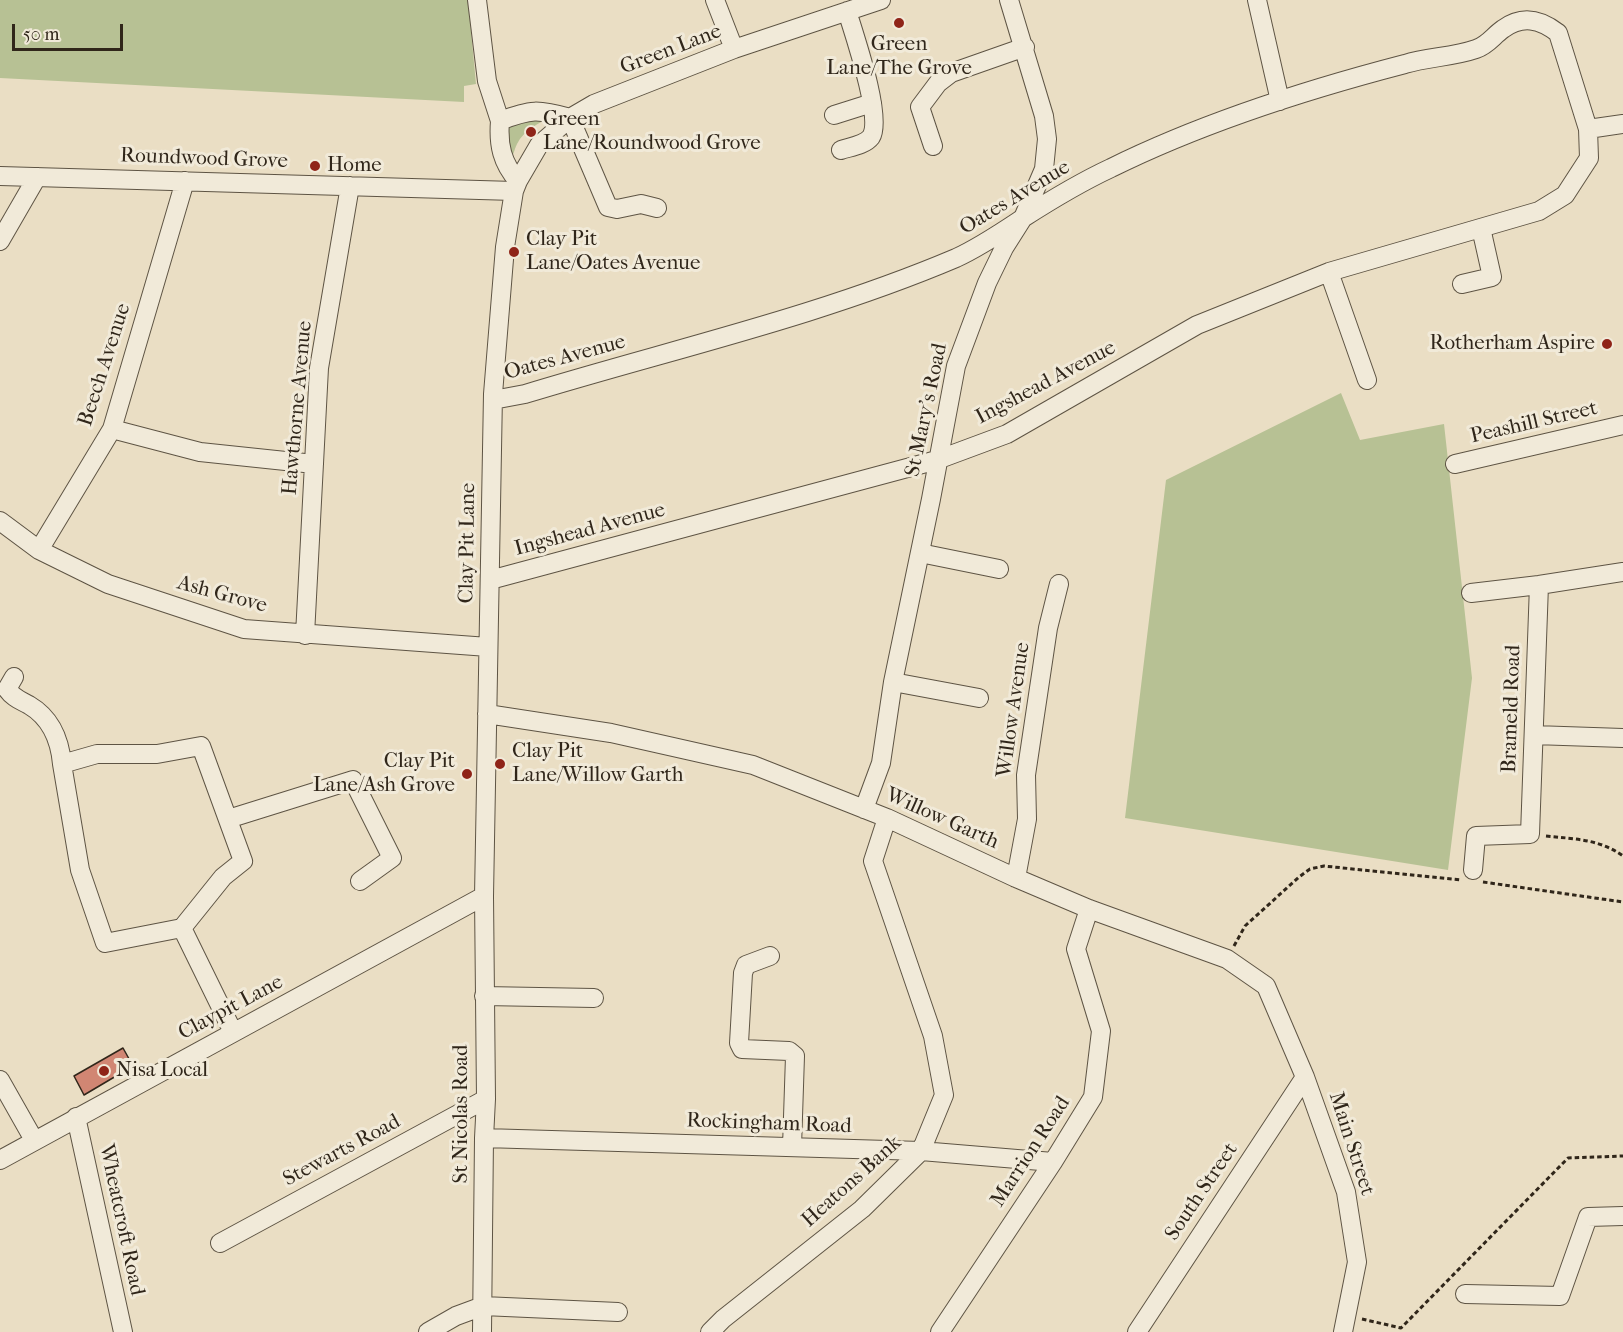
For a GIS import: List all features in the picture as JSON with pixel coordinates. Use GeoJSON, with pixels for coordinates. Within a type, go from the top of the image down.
{"type":"FeatureCollection","features":[{"type":"Feature","properties":{"kind":"street"},"geometry":{"type":"LineString","coordinates":[[477,0],[486,81],[500,121],[504,159],[516,186]]}},
{"type":"Feature","properties":{"kind":"street"},"geometry":{"type":"LineString","coordinates":[[716,0],[734,49]]}},
{"type":"Feature","properties":{"kind":"street","name":"Green Lane"},"geometry":{"type":"LineString","coordinates":[[516,186],[539,145],[570,118],[594,104],[840,8],[881,0]]}},
{"type":"Feature","properties":{"kind":"street","name":"St Mary's Road"},"geometry":{"type":"LineString","coordinates":[[864,809],[881,764],[893,682],[956,366],[987,283],[1004,248],[1023,218],[1044,170],[1047,139],[1044,116],[1009,0]]}},
{"type":"Feature","properties":{"kind":"street"},"geometry":{"type":"LineString","coordinates":[[1257,0],[1280,101]]}},
{"type":"Feature","properties":{"kind":"street"},"geometry":{"type":"LineString","coordinates":[[840,8],[863,63],[872,103],[874,125],[871,136],[863,143],[841,150]]}},
{"type":"Feature","properties":{"kind":"street","name":"Oates Avenue"},"geometry":{"type":"LineString","coordinates":[[493,400],[525,394],[737,333],[884,286],[959,256],[1005,232],[1023,218],[1109,168],[1203,127],[1413,61],[1480,48],[1502,29],[1516,22],[1535,19],[1558,33],[1588,129]]}},
{"type":"Feature","properties":{"kind":"street"},"geometry":{"type":"LineString","coordinates":[[933,146],[920,107],[938,83],[951,73],[1025,48]]}},
{"type":"Feature","properties":{"kind":"street"},"geometry":{"type":"LineString","coordinates":[[834,115],[872,103]]}},
{"type":"Feature","properties":{"kind":"street"},"geometry":{"type":"LineString","coordinates":[[500,121],[528,111],[543,110],[570,118],[608,207],[617,209],[641,204],[657,208]]}},
{"type":"Feature","properties":{"kind":"street"},"geometry":{"type":"LineString","coordinates":[[1588,129],[1623,124]]}},
{"type":"Feature","properties":{"kind":"street","name":"Ingshead Avenue"},"geometry":{"type":"LineString","coordinates":[[490,580],[937,460],[1007,434],[1197,325],[1329,272],[1539,211],[1565,195],[1589,158],[1588,129]]}},
{"type":"Feature","properties":{"kind":"street","name":"Roundwood Grove"},"geometry":{"type":"LineString","coordinates":[[0,176],[350,186],[516,186]]}},
{"type":"Feature","properties":{"kind":"street"},"geometry":{"type":"LineString","coordinates":[[0,241],[37,177]]}},
{"type":"Feature","properties":{"kind":"street","name":"Beech Avenue"},"geometry":{"type":"LineString","coordinates":[[39,550],[112,429],[185,181]]}},
{"type":"Feature","properties":{"kind":"street","name":"Hawthorne Avenue"},"geometry":{"type":"LineString","coordinates":[[305,635],[319,368],[350,186]]}},
{"type":"Feature","properties":{"kind":"street","name":"Clay Pit Lane"},"geometry":{"type":"LineString","coordinates":[[484,897],[493,400],[504,247],[516,186]]}},
{"type":"Feature","properties":{"kind":"street"},"geometry":{"type":"LineString","coordinates":[[1462,284],[1492,277],[1481,228]]}},
{"type":"Feature","properties":{"kind":"street"},"geometry":{"type":"LineString","coordinates":[[1329,272],[1367,380]]}},
{"type":"Feature","properties":{"kind":"street","name":"Peashill Street"},"geometry":{"type":"LineString","coordinates":[[1455,464],[1623,426]]}},
{"type":"Feature","properties":{"kind":"street"},"geometry":{"type":"LineString","coordinates":[[112,429],[200,452],[314,464]]}},
{"type":"Feature","properties":{"kind":"street","name":"Ash Grove"},"geometry":{"type":"LineString","coordinates":[[0,521],[39,550],[108,584],[244,629],[488,647]]}},
{"type":"Feature","properties":{"kind":"street"},"geometry":{"type":"LineString","coordinates":[[920,553],[999,569]]}},
{"type":"Feature","properties":{"kind":"street"},"geometry":{"type":"LineString","coordinates":[[1471,593],[1623,572]]}},
{"type":"Feature","properties":{"kind":"street","name":"Willow Avenue"},"geometry":{"type":"LineString","coordinates":[[1016,878],[1027,819],[1026,775],[1048,628],[1059,584]]}},
{"type":"Feature","properties":{"kind":"street","name":"Brameld Road"},"geometry":{"type":"LineString","coordinates":[[1530,834],[1539,585]]}},
{"type":"Feature","properties":{"kind":"street"},"geometry":{"type":"LineString","coordinates":[[14,677],[7,689],[12,696],[31,706],[46,720],[60,746],[62,764],[80,870],[105,943],[182,928],[223,877],[243,861],[201,746],[157,754],[97,754],[62,764]]}},
{"type":"Feature","properties":{"kind":"street"},"geometry":{"type":"LineString","coordinates":[[893,682],[979,698]]}},
{"type":"Feature","properties":{"kind":"street","name":"Willow Garth"},"geometry":{"type":"LineString","coordinates":[[487,714],[611,733],[753,765],[887,818],[1089,909],[1227,959],[1266,986],[1305,1077]]}},
{"type":"Feature","properties":{"kind":"street"},"geometry":{"type":"LineString","coordinates":[[1534,735],[1623,738]]}},
{"type":"Feature","properties":{"kind":"street"},"geometry":{"type":"LineString","coordinates":[[228,819],[353,780],[392,858],[360,881]]}},
{"type":"Feature","properties":{"kind":"street","name":"Heatons Bank"},"geometry":{"type":"LineString","coordinates":[[710,1332],[723,1319],[862,1209],[921,1151],[944,1095],[933,1036],[873,861],[887,818]]}},
{"type":"Feature","properties":{"kind":"street"},"geometry":{"type":"LineString","coordinates":[[1473,875],[1476,836],[1530,834]]}},
{"type":"Feature","properties":{"kind":"street","name":"St Nicolas Road"},"geometry":{"type":"LineString","coordinates":[[483,1332],[486,1099],[484,897]]}},
{"type":"Feature","properties":{"kind":"street","name":"Claypit Lane"},"geometry":{"type":"LineString","coordinates":[[0,1160],[484,897]]}},
{"type":"Feature","properties":{"kind":"street","name":"Marrion Road"},"geometry":{"type":"LineString","coordinates":[[940,1332],[1053,1162],[1093,1097],[1101,1031],[1076,949],[1089,909]]}},
{"type":"Feature","properties":{"kind":"street"},"geometry":{"type":"LineString","coordinates":[[182,928],[233,1032]]}},
{"type":"Feature","properties":{"kind":"street"},"geometry":{"type":"LineString","coordinates":[[770,956],[746,965],[743,973],[739,1043],[742,1049],[789,1051],[795,1056],[792,1147]]}},
{"type":"Feature","properties":{"kind":"street"},"geometry":{"type":"LineString","coordinates":[[484,996],[594,998]]}},
{"type":"Feature","properties":{"kind":"street","name":"Main Street"},"geometry":{"type":"LineString","coordinates":[[1305,1077],[1346,1192],[1357,1262],[1345,1324]]}},
{"type":"Feature","properties":{"kind":"street","name":"South Street"},"geometry":{"type":"LineString","coordinates":[[1137,1332],[1305,1077]]}},
{"type":"Feature","properties":{"kind":"street"},"geometry":{"type":"LineString","coordinates":[[0,1080],[34,1140]]}},
{"type":"Feature","properties":{"kind":"street","name":"Stewarts Road"},"geometry":{"type":"LineString","coordinates":[[220,1243],[486,1099]]}},
{"type":"Feature","properties":{"kind":"street","name":"Wheatcroft Road"},"geometry":{"type":"LineString","coordinates":[[76,1117],[123,1332]]}},
{"type":"Feature","properties":{"kind":"street","name":"Rockingham Road"},"geometry":{"type":"LineString","coordinates":[[484,1138],[921,1151],[1053,1162]]}},
{"type":"Feature","properties":{"kind":"street"},"geometry":{"type":"LineString","coordinates":[[1465,1293],[1560,1296],[1588,1217],[1623,1216]]}},
{"type":"Feature","properties":{"kind":"street"},"geometry":{"type":"LineString","coordinates":[[428,1332],[456,1316],[483,1306],[618,1312]]}},
{"type":"Feature","properties":{"kind":"path"},"geometry":{"type":"LineString","coordinates":[[1530,834],[1597,842],[1613,848],[1623,856]]}},
{"type":"Feature","properties":{"kind":"path"},"geometry":{"type":"LineString","coordinates":[[1227,959],[1245,927],[1299,877],[1310,869],[1324,866],[1473,875],[1623,902]]}},
{"type":"Feature","properties":{"kind":"path"},"geometry":{"type":"LineString","coordinates":[[1345,1324],[1401,1329],[1568,1158],[1623,1156]]}},
{"type":"Feature","properties":{"kind":"green space"},"geometry":{"type":"Polygon","coordinates":[[[0,0],[468,0],[476,84],[464,86],[464,102],[0,78],[0,0]]]}},
{"type":"Feature","properties":{"kind":"green space"},"geometry":{"type":"Polygon","coordinates":[[[551,117],[524,135],[509,161],[508,130],[510,124],[551,117]]]}},
{"type":"Feature","properties":{"kind":"green space"},"geometry":{"type":"Polygon","coordinates":[[[1341,393],[1360,440],[1444,424],[1472,678],[1448,870],[1125,818],[1166,480],[1341,393]]]}},
{"type":"Feature","properties":{"kind":"building","name":"Nisa Local"},"geometry":{"type":"Polygon","coordinates":[[[123,1048],[133,1066],[84,1095],[74,1076],[123,1048]]]}},
{"type":"Feature","properties":{"kind":"place","name":"Green Lane/The Grove"},"geometry":{"type":"Point","coordinates":[899,23]}},
{"type":"Feature","properties":{"kind":"place","name":"Green Lane/Roundwood Grove"},"geometry":{"type":"Point","coordinates":[531,132]}},
{"type":"Feature","properties":{"kind":"place","name":"Home"},"geometry":{"type":"Point","coordinates":[315,166]}},
{"type":"Feature","properties":{"kind":"place","name":"Clay Pit Lane/Oates Avenue"},"geometry":{"type":"Point","coordinates":[514,252]}},
{"type":"Feature","properties":{"kind":"place","name":"Rotherham Aspire"},"geometry":{"type":"Point","coordinates":[1607,344]}},
{"type":"Feature","properties":{"kind":"place","name":"Clay Pit Lane/Willow Garth"},"geometry":{"type":"Point","coordinates":[500,764]}},
{"type":"Feature","properties":{"kind":"place","name":"Clay Pit Lane/Ash Grove"},"geometry":{"type":"Point","coordinates":[467,774]}},
{"type":"Feature","properties":{"kind":"place","name":"Nisa Local"},"geometry":{"type":"Point","coordinates":[104,1071]}}]}
